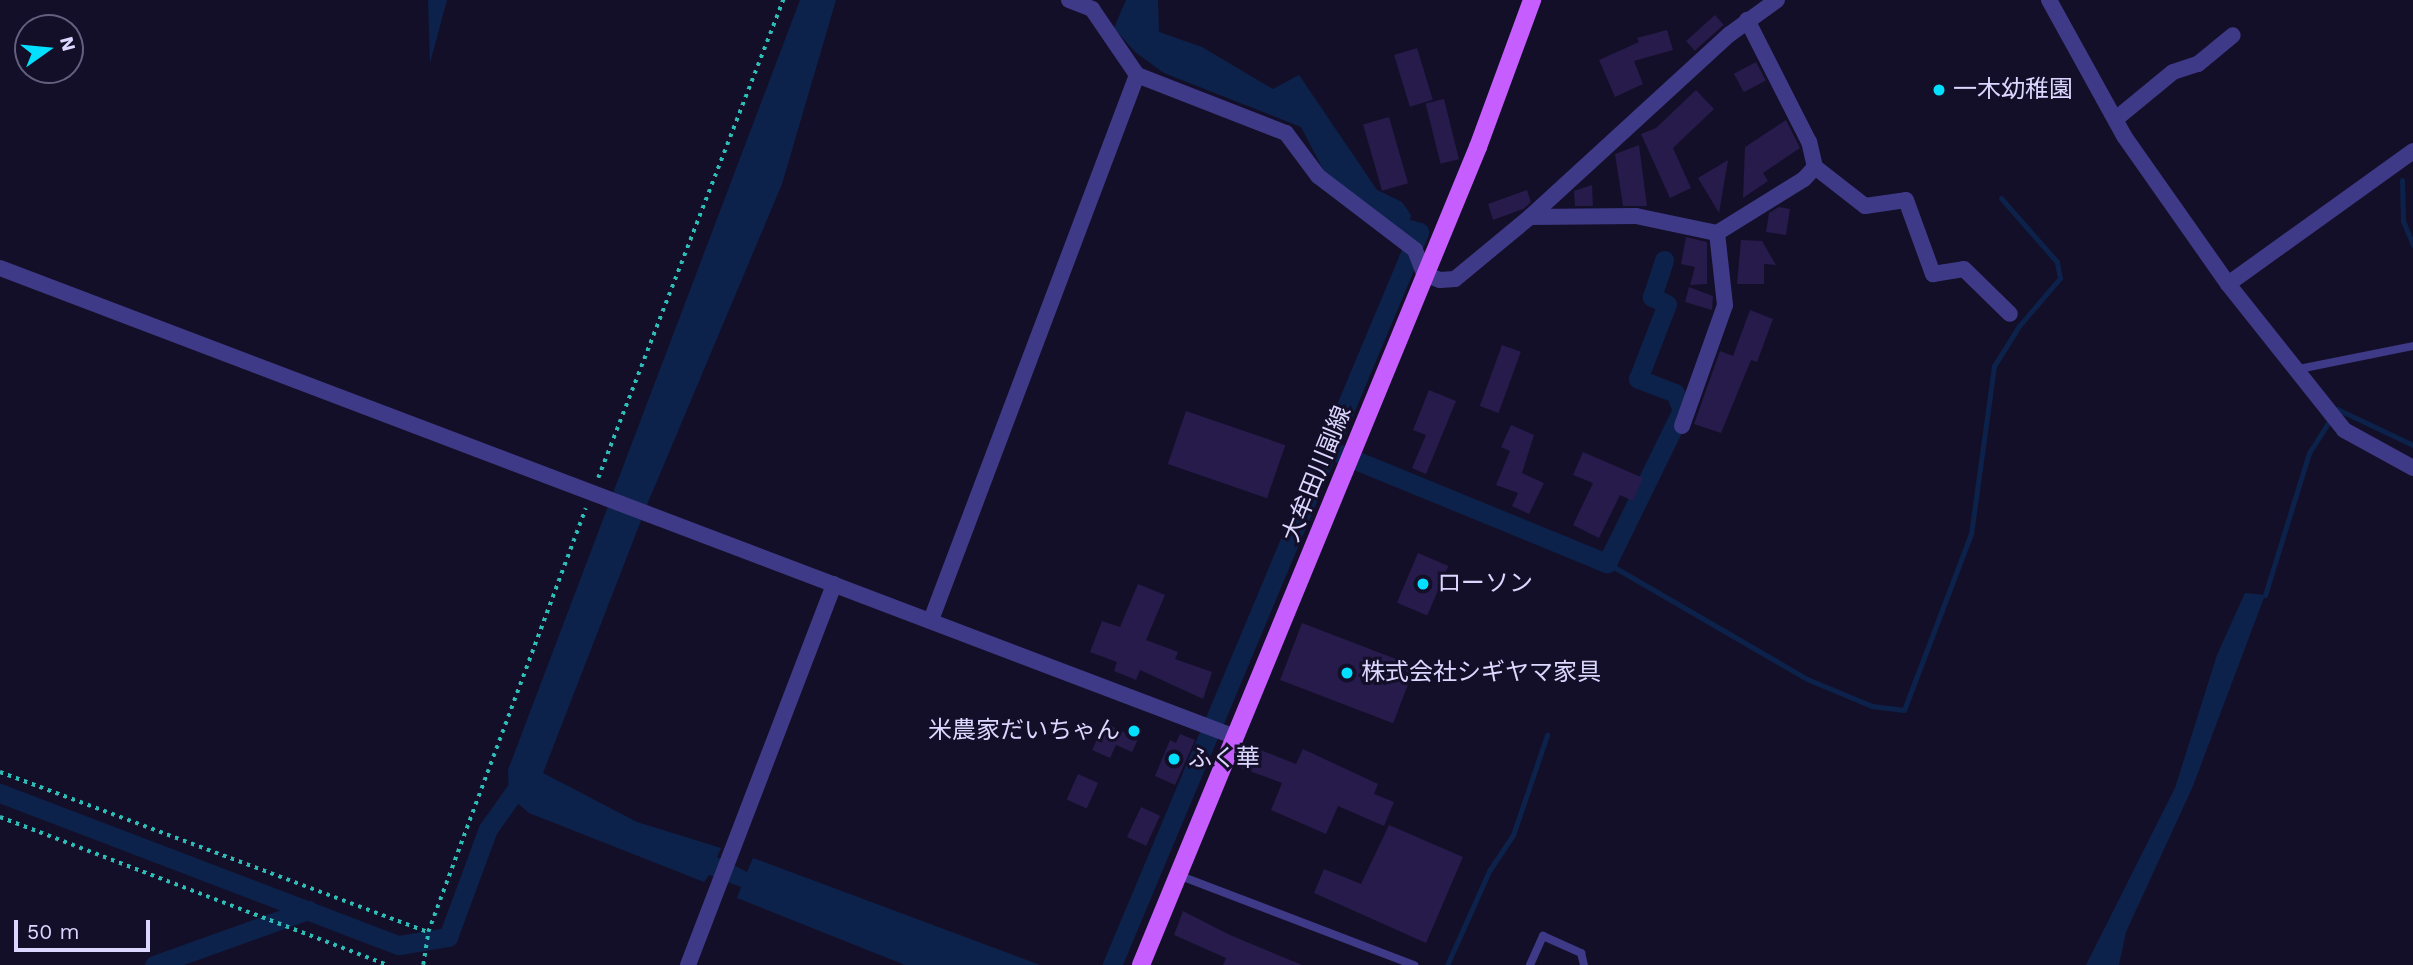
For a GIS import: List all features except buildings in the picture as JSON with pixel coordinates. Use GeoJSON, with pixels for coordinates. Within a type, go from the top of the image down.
{"type":"FeatureCollection","features":[{"type":"Feature","properties":{"kind":"main road","name":"大牟田川副線"},"geometry":{"type":"LineString","coordinates":[[1141,965],[1424,274],[1532,0]]}},
{"type":"Feature","properties":{"kind":"street"},"geometry":{"type":"LineString","coordinates":[[1069,0],[1092,9],[1112,45],[1137,75],[1286,133],[1318,176],[1415,250],[1424,274],[1455,279],[1530,217],[1747,20],[1777,0]]}},
{"type":"Feature","properties":{"kind":"street"},"geometry":{"type":"LineString","coordinates":[[2049,0],[2160,190],[2228,284],[2335,416],[2413,468]]}},
{"type":"Feature","properties":{"kind":"street"},"geometry":{"type":"LineString","coordinates":[[1747,20],[1792,106],[1815,167],[1865,206],[1906,200],[1933,274],[1964,269],[2010,314]]}},
{"type":"Feature","properties":{"kind":"street"},"geometry":{"type":"LineString","coordinates":[[2117,118],[2173,72],[2199,64],[2233,35]]}},
{"type":"Feature","properties":{"kind":"street"},"geometry":{"type":"LineString","coordinates":[[931,620],[1137,75]]}},
{"type":"Feature","properties":{"kind":"street"},"geometry":{"type":"LineString","coordinates":[[2228,284],[2413,151]]}},
{"type":"Feature","properties":{"kind":"street"},"geometry":{"type":"LineString","coordinates":[[1530,217],[1636,216],[1717,233],[1815,167]]}},
{"type":"Feature","properties":{"kind":"street"},"geometry":{"type":"LineString","coordinates":[[1682,426],[1725,305],[1717,233]]}},
{"type":"Feature","properties":{"kind":"street"},"geometry":{"type":"LineString","coordinates":[[0,268],[611,497],[1235,737]]}},
{"type":"Feature","properties":{"kind":"street"},"geometry":{"type":"LineString","coordinates":[[688,965],[834,584]]}},
{"type":"Feature","properties":{"kind":"lane"},"geometry":{"type":"LineString","coordinates":[[2299,369],[2413,346]]}},
{"type":"Feature","properties":{"kind":"lane"},"geometry":{"type":"LineString","coordinates":[[1178,876],[1414,965]]}},
{"type":"Feature","properties":{"kind":"lane"},"geometry":{"type":"LineString","coordinates":[[1530,965],[1543,936],[1581,953],[1584,965]]}},
{"type":"Feature","properties":{"kind":"path"},"geometry":{"type":"LineString","coordinates":[[423,965],[428,932],[592,492],[783,0]]}},
{"type":"Feature","properties":{"kind":"path"},"geometry":{"type":"LineString","coordinates":[[0,772],[428,932]]}},
{"type":"Feature","properties":{"kind":"path"},"geometry":{"type":"LineString","coordinates":[[0,817],[387,965]]}},
{"type":"Feature","properties":{"kind":"water"},"geometry":{"type":"Polygon","coordinates":[[[428,0],[447,0],[430,63],[428,0]]]}},
{"type":"Feature","properties":{"kind":"water"},"geometry":{"type":"Polygon","coordinates":[[[800,0],[836,0],[782,184],[649,500],[543,773],[637,822],[721,848],[717,857],[747,872],[753,858],[1040,965],[905,965],[737,898],[741,887],[709,875],[704,882],[529,813],[509,796],[508,770],[800,0]]]}},
{"type":"Feature","properties":{"kind":"water"},"geometry":{"type":"Polygon","coordinates":[[[1126,0],[1158,0],[1159,32],[1202,47],[1273,89],[1299,75],[1377,190],[1402,202],[1411,215],[1407,237],[1327,177],[1301,127],[1164,73],[1135,52],[1114,28],[1126,0]]]}},
{"type":"Feature","properties":{"kind":"water"},"geometry":{"type":"Polygon","coordinates":[[[2245,593],[2265,595],[2193,786],[2126,932],[2119,965],[2086,965],[2175,788],[2217,655],[2245,593]]]}},
{"type":"Feature","properties":{"kind":"waterway"},"geometry":{"type":"LineString","coordinates":[[2402,180],[2403,221],[2413,245]]}},
{"type":"Feature","properties":{"kind":"waterway"},"geometry":{"type":"LineString","coordinates":[[1607,563],[1807,679],[1872,706],[1904,710],[1971,534],[1994,366],[2019,326],[2060,278],[2057,262],[2001,198]]}},
{"type":"Feature","properties":{"kind":"waterway"},"geometry":{"type":"LineString","coordinates":[[1112,965],[1419,232],[1410,229]]}},
{"type":"Feature","properties":{"kind":"waterway"},"geometry":{"type":"LineString","coordinates":[[1326,448],[1607,563],[1682,410],[1675,393],[1638,379],[1667,304],[1652,297],[1664,260]]}},
{"type":"Feature","properties":{"kind":"waterway"},"geometry":{"type":"LineString","coordinates":[[2265,595],[2309,453],[2337,409],[2413,445]]}},
{"type":"Feature","properties":{"kind":"waterway"},"geometry":{"type":"LineString","coordinates":[[1447,965],[1489,871],[1513,835],[1547,735]]}},
{"type":"Feature","properties":{"kind":"waterway"},"geometry":{"type":"LineString","coordinates":[[0,793],[399,945],[448,937],[488,829],[522,781]]}},
{"type":"Feature","properties":{"kind":"waterway"},"geometry":{"type":"LineString","coordinates":[[154,965],[308,910]]}},
{"type":"Feature","properties":{"kind":"place","name":"一木幼稚園"},"geometry":{"type":"Point","coordinates":[1939,90]}},
{"type":"Feature","properties":{"kind":"place","name":"ローソン"},"geometry":{"type":"Point","coordinates":[1423,584]}},
{"type":"Feature","properties":{"kind":"place","name":"株式会社シギヤマ家具"},"geometry":{"type":"Point","coordinates":[1347,673]}},
{"type":"Feature","properties":{"kind":"place","name":"米農家だいちゃん"},"geometry":{"type":"Point","coordinates":[1134,731]}},
{"type":"Feature","properties":{"kind":"place","name":"ふく華"},"geometry":{"type":"Point","coordinates":[1174,759]}}]}
